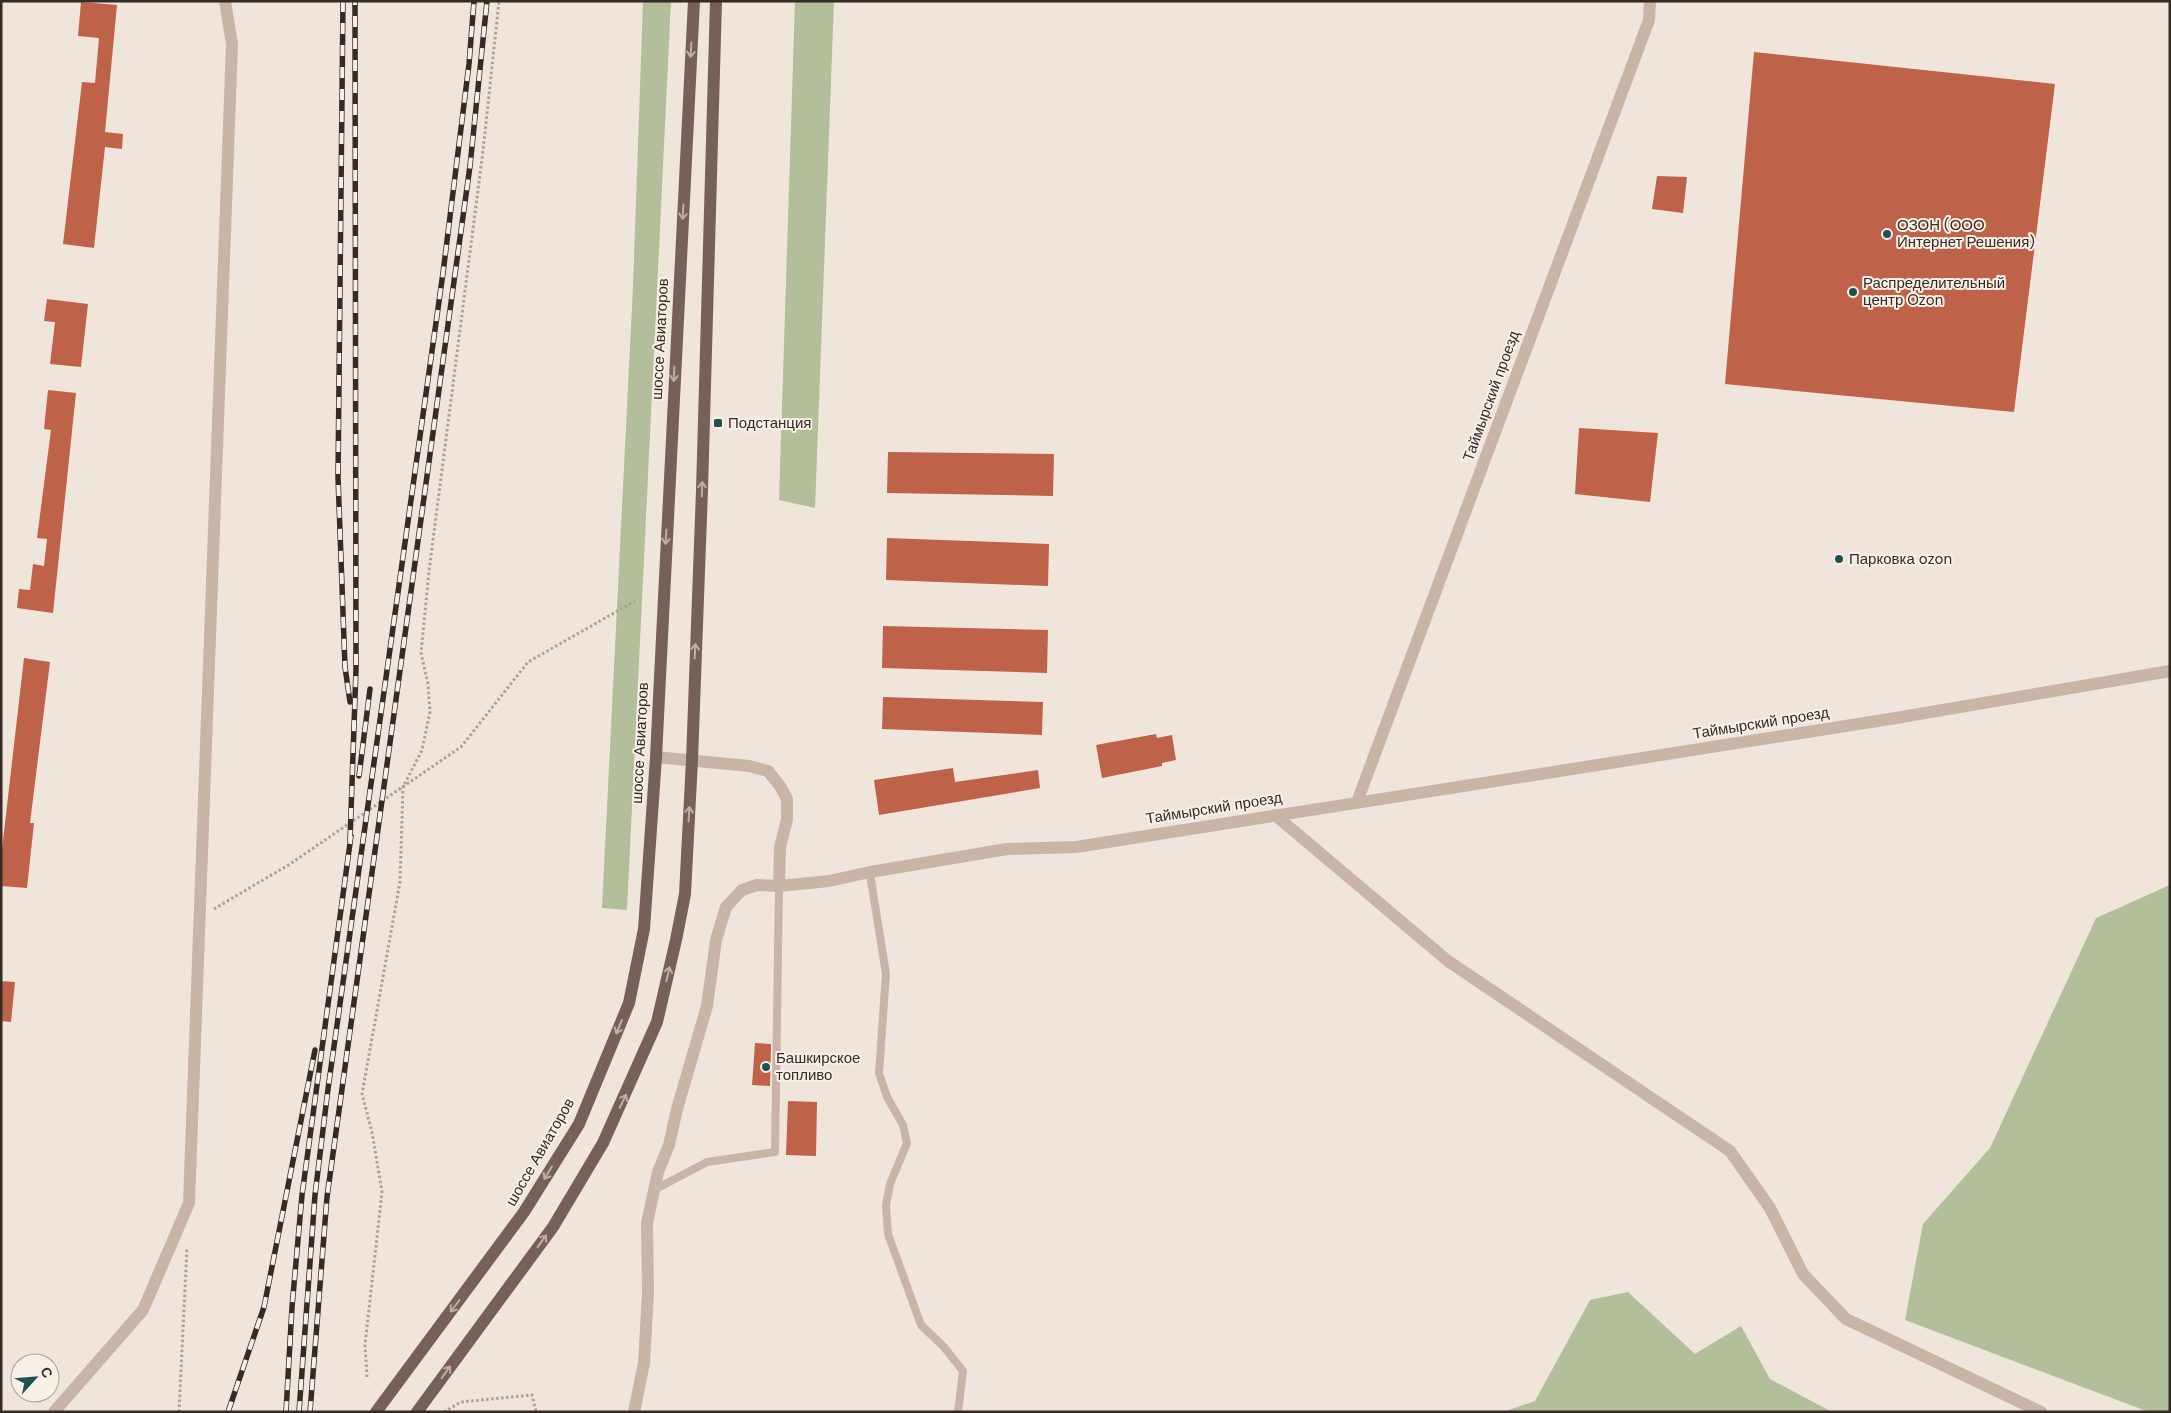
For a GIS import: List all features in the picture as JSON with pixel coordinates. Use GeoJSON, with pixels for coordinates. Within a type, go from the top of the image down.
{"type":"FeatureCollection","features":[{"type":"Feature","properties":{"kind":"main road","name":"шоссе Авиаторов"},"geometry":{"type":"LineString","coordinates":[[376,1412],[524,1212],[579,1124],[628,1004],[644,929],[656,757],[694,1]]}},
{"type":"Feature","properties":{"kind":"main road"},"geometry":{"type":"LineString","coordinates":[[418,1412],[553,1227],[603,1143],[657,1022],[685,894],[702,490],[716,1]]}},
{"type":"Feature","properties":{"kind":"street"},"geometry":{"type":"LineString","coordinates":[[54,1412],[143,1310],[190,1203],[232,44],[225,1]]}},
{"type":"Feature","properties":{"kind":"street","name":"Таймырский проезд"},"geometry":{"type":"LineString","coordinates":[[1357,802],[1649,20],[1650,1]]}},
{"type":"Feature","properties":{"kind":"street","name":"Таймырский проезд"},"geometry":{"type":"LineString","coordinates":[[634,1412],[644,1363],[648,1292],[647,1223],[658,1172],[669,1145],[677,1109],[707,1006],[716,940],[726,908],[742,890],[757,885],[779,886],[829,881],[870,872],[1007,849],[1076,847],[1890,719],[2170,671]]}},
{"type":"Feature","properties":{"kind":"street"},"geometry":{"type":"LineString","coordinates":[[656,757],[692,760],[768,772],[780,786],[787,799],[787,820],[780,847],[779,886]]}},
{"type":"Feature","properties":{"kind":"street"},"geometry":{"type":"LineString","coordinates":[[1275,815],[1448,961],[1730,1151],[1770,1208],[1802,1274],[1846,1320],[2040,1412]]}},
{"type":"Feature","properties":{"kind":"lane"},"geometry":{"type":"LineString","coordinates":[[871,880],[886,974],[880,1073],[887,1098],[903,1125],[907,1143],[890,1184],[886,1205],[888,1234],[921,1326],[944,1347],[963,1371],[958,1412]]}},
{"type":"Feature","properties":{"kind":"lane"},"geometry":{"type":"LineString","coordinates":[[654,1190],[707,1162],[775,1152],[779,886]]}},
{"type":"Feature","properties":{"kind":"path"},"geometry":{"type":"LineString","coordinates":[[367,1377],[365,1345],[382,1192],[372,1132],[362,1094],[400,882],[403,787],[422,750],[430,712],[428,684],[421,653],[426,598],[483,151],[499,1]]}},
{"type":"Feature","properties":{"kind":"path"},"geometry":{"type":"LineString","coordinates":[[199,918],[290,864],[461,747],[528,662],[635,601]]}},
{"type":"Feature","properties":{"kind":"path"},"geometry":{"type":"LineString","coordinates":[[179,1412],[187,1243]]}},
{"type":"Feature","properties":{"kind":"path"},"geometry":{"type":"LineString","coordinates":[[445,1410],[461,1402],[532,1395],[536,1412]]}},
{"type":"Feature","properties":{"kind":"green space"},"geometry":{"type":"Polygon","coordinates":[[[643,1],[671,1],[627,910],[602,908],[633,287],[643,1]]]}},
{"type":"Feature","properties":{"kind":"green space"},"geometry":{"type":"Polygon","coordinates":[[[795,1],[834,1],[815,508],[779,500],[795,1]]]}},
{"type":"Feature","properties":{"kind":"green space"},"geometry":{"type":"Polygon","coordinates":[[[2170,885],[2170,1412],[2149,1412],[1905,1320],[1923,1224],[1990,1148],[2096,918],[2170,885]]]}},
{"type":"Feature","properties":{"kind":"green space"},"geometry":{"type":"Polygon","coordinates":[[[1628,1292],[1695,1354],[1741,1326],[1770,1379],[1832,1412],[1503,1412],[1535,1401],[1590,1300],[1628,1292]]]}},
{"type":"Feature","properties":{"kind":"building"},"geometry":{"type":"Polygon","coordinates":[[[81,2],[117,5],[105,132],[123,134],[122,149],[105,147],[94,248],[63,244],[82,82],[95,83],[99,38],[78,36],[81,2]]]}},
{"type":"Feature","properties":{"kind":"building","name":"ОЗОН (ООО Интернет Решения)"},"geometry":{"type":"Polygon","coordinates":[[[1754,52],[2055,84],[2014,412],[1725,384],[1754,52]]]}},
{"type":"Feature","properties":{"kind":"building"},"geometry":{"type":"Polygon","coordinates":[[[1657,176],[1687,177],[1683,213],[1652,209],[1657,176]]]}},
{"type":"Feature","properties":{"kind":"building"},"geometry":{"type":"Polygon","coordinates":[[[47,299],[88,304],[81,367],[50,364],[55,322],[44,321],[47,299]]]}},
{"type":"Feature","properties":{"kind":"building"},"geometry":{"type":"Polygon","coordinates":[[[48,390],[76,393],[53,613],[17,608],[19,589],[30,590],[33,564],[44,566],[47,539],[37,538],[51,430],[44,429],[48,390]]]}},
{"type":"Feature","properties":{"kind":"building"},"geometry":{"type":"Polygon","coordinates":[[[1579,428],[1658,433],[1650,502],[1575,494],[1579,428]]]}},
{"type":"Feature","properties":{"kind":"building"},"geometry":{"type":"Polygon","coordinates":[[[888,452],[1054,454],[1053,496],[887,493],[888,452]]]}},
{"type":"Feature","properties":{"kind":"building"},"geometry":{"type":"Polygon","coordinates":[[[887,538],[1049,544],[1048,586],[886,580],[887,538]]]}},
{"type":"Feature","properties":{"kind":"building"},"geometry":{"type":"Polygon","coordinates":[[[883,626],[1048,630],[1047,673],[882,668],[883,626]]]}},
{"type":"Feature","properties":{"kind":"building"},"geometry":{"type":"Polygon","coordinates":[[[24,658],[50,662],[30,823],[34,823],[27,888],[1,886],[1,858],[24,658]]]}},
{"type":"Feature","properties":{"kind":"building"},"geometry":{"type":"Polygon","coordinates":[[[883,697],[1043,702],[1042,735],[882,729],[883,697]]]}},
{"type":"Feature","properties":{"kind":"building"},"geometry":{"type":"Polygon","coordinates":[[[1156,734],[1157,738],[1172,735],[1176,760],[1162,763],[1162,766],[1102,778],[1096,745],[1156,734]]]}},
{"type":"Feature","properties":{"kind":"building"},"geometry":{"type":"Polygon","coordinates":[[[953,768],[955,782],[1038,770],[1040,788],[879,815],[874,780],[953,768]]]}},
{"type":"Feature","properties":{"kind":"building"},"geometry":{"type":"Polygon","coordinates":[[[1,981],[15,982],[11,1022],[1,1021],[1,981]]]}},
{"type":"Feature","properties":{"kind":"building"},"geometry":{"type":"Polygon","coordinates":[[[755,1043],[771,1044],[770,1086],[752,1085],[755,1043]]]}},
{"type":"Feature","properties":{"kind":"building"},"geometry":{"type":"Polygon","coordinates":[[[788,1101],[817,1102],[816,1156],[786,1155],[788,1101]]]}},
{"type":"Feature","properties":{"kind":"railway"},"geometry":{"type":"LineString","coordinates":[[343,1],[338,477],[345,667],[350,702]]}},
{"type":"Feature","properties":{"kind":"railway"},"geometry":{"type":"LineString","coordinates":[[350,841],[356,669],[355,1]]}},
{"type":"Feature","properties":{"kind":"railway"},"geometry":{"type":"LineString","coordinates":[[299,1412],[315,1195],[328,1089],[443,273],[469,64],[474,1]]}},
{"type":"Feature","properties":{"kind":"railway"},"geometry":{"type":"LineString","coordinates":[[310,1412],[327,1197],[470,166],[487,1]]}},
{"type":"Feature","properties":{"kind":"railway"},"geometry":{"type":"LineString","coordinates":[[359,776],[370,689]]}},
{"type":"Feature","properties":{"kind":"railway"},"geometry":{"type":"LineString","coordinates":[[286,1412],[292,1307],[302,1195],[351,836]]}},
{"type":"Feature","properties":{"kind":"railway"},"geometry":{"type":"LineString","coordinates":[[228,1412],[264,1307],[315,1050]]}},
{"type":"Feature","properties":{"kind":"place","name":"ОЗОН (ООО Интернет Решения)"},"geometry":{"type":"Point","coordinates":[1887,234]}},
{"type":"Feature","properties":{"kind":"place","name":"Распределительный центр Ozon"},"geometry":{"type":"Point","coordinates":[1853,292]}},
{"type":"Feature","properties":{"kind":"place","name":"Подстанция"},"geometry":{"type":"Point","coordinates":[718,423]}},
{"type":"Feature","properties":{"kind":"place","name":"Парковка ozon"},"geometry":{"type":"Point","coordinates":[1839,559]}},
{"type":"Feature","properties":{"kind":"place","name":"Башкирское топливо"},"geometry":{"type":"Point","coordinates":[766,1067]}}]}
